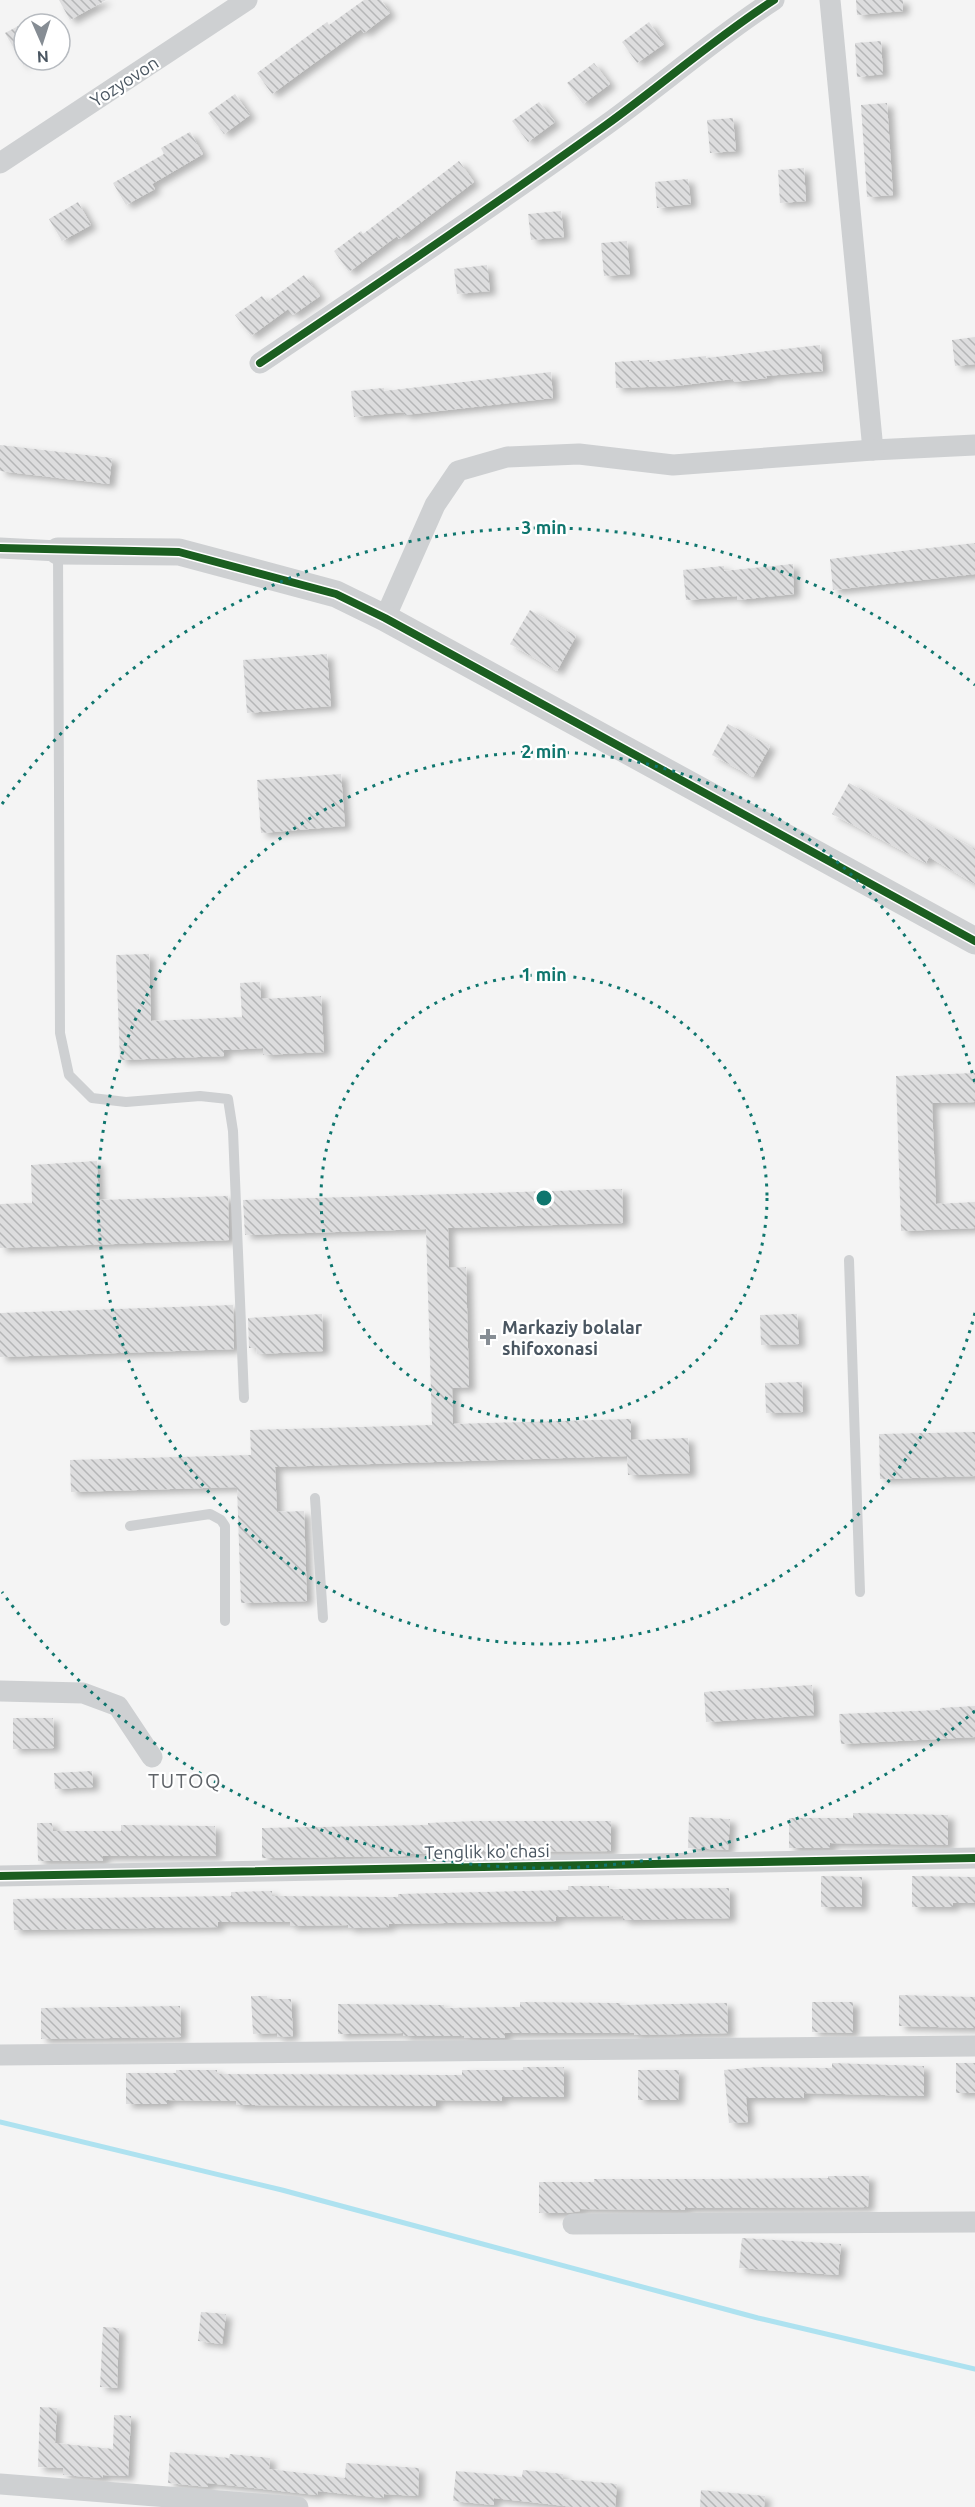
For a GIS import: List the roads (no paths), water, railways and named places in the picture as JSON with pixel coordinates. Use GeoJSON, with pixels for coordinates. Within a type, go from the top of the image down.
{"type":"FeatureCollection","features":[{"type":"Feature","properties":{"kind":"street","name":"Yozyovon"},"geometry":{"type":"LineString","coordinates":[[0,163],[247,0]]}},
{"type":"Feature","properties":{"kind":"street"},"geometry":{"type":"LineString","coordinates":[[260,363],[500,201],[625,111],[746,18],[774,0]]}},
{"type":"Feature","properties":{"kind":"street"},"geometry":{"type":"LineString","coordinates":[[830,0],[873,450]]}},
{"type":"Feature","properties":{"kind":"street"},"geometry":{"type":"LineString","coordinates":[[385,618],[435,505],[458,471],[507,457],[579,454],[673,465],[975,445]]}},
{"type":"Feature","properties":{"kind":"street"},"geometry":{"type":"LineString","coordinates":[[0,548],[178,552],[336,594],[385,618],[975,941]]}},
{"type":"Feature","properties":{"kind":"street"},"geometry":{"type":"LineString","coordinates":[[0,1691],[82,1693],[118,1706],[152,1757]]}},
{"type":"Feature","properties":{"kind":"street","name":"Tenglik ko'chasi"},"geometry":{"type":"LineString","coordinates":[[0,1876],[975,1858]]}},
{"type":"Feature","properties":{"kind":"street"},"geometry":{"type":"LineString","coordinates":[[0,2055],[975,2046]]}},
{"type":"Feature","properties":{"kind":"street"},"geometry":{"type":"LineString","coordinates":[[573,2224],[975,2222]]}},
{"type":"Feature","properties":{"kind":"street"},"geometry":{"type":"LineString","coordinates":[[0,2484],[298,2507]]}},
{"type":"Feature","properties":{"kind":"lane"},"geometry":{"type":"LineString","coordinates":[[58,551],[60,1033],[69,1075],[92,1098],[126,1102],[200,1095],[228,1099],[233,1131],[244,1398]]}},
{"type":"Feature","properties":{"kind":"lane"},"geometry":{"type":"LineString","coordinates":[[849,1260],[860,1592]]}},
{"type":"Feature","properties":{"kind":"lane"},"geometry":{"type":"LineString","coordinates":[[315,1498],[323,1618]]}},
{"type":"Feature","properties":{"kind":"lane"},"geometry":{"type":"LineString","coordinates":[[130,1526],[210,1514],[222,1520],[225,1526],[225,1621]]}},
{"type":"Feature","properties":{"kind":"waterway"},"geometry":{"type":"LineString","coordinates":[[0,2122],[282,2190],[758,2318],[975,2369]]}},
{"type":"Feature","properties":{"kind":"place","name":"Markaziy bolalar shifoxonasi"},"geometry":{"type":"Point","coordinates":[488,1337]}},
{"type":"Feature","properties":{"kind":"district","name":"TUTOQ"},"geometry":{"type":"Point","coordinates":[185,1780]}}]}
